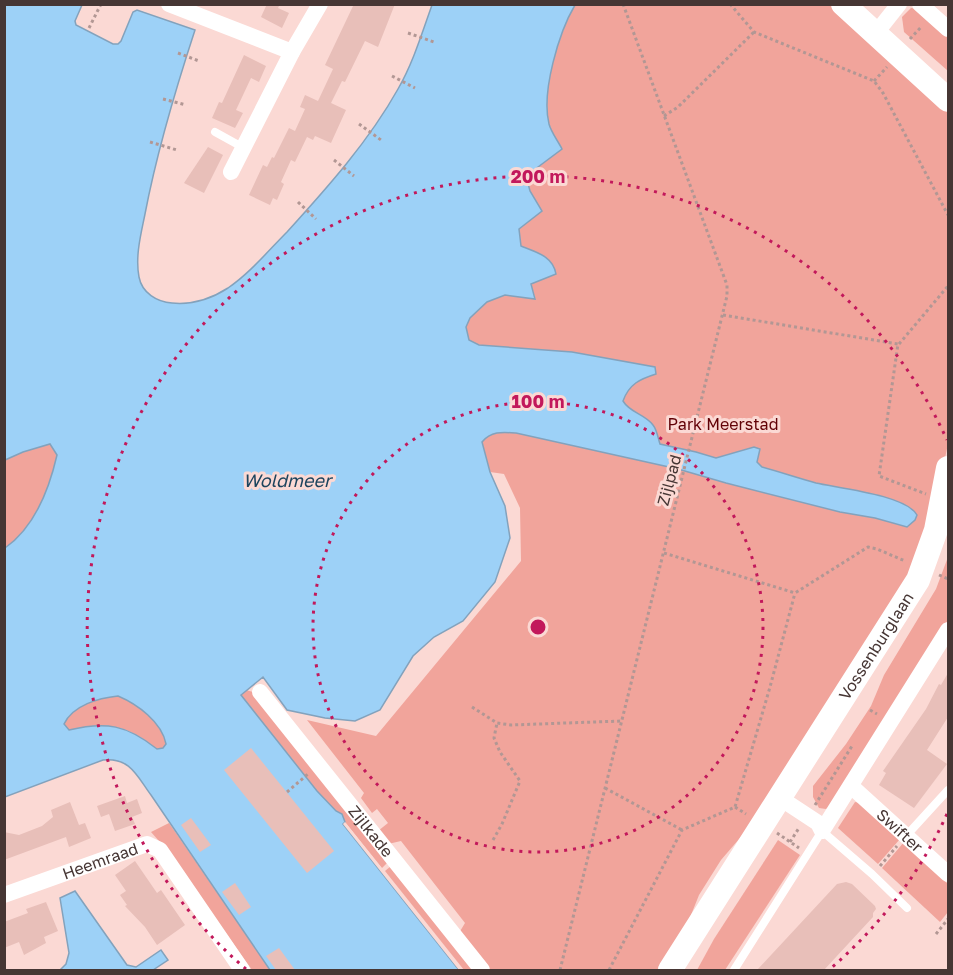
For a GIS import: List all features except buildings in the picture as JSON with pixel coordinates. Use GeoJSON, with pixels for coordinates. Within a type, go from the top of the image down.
{"type":"FeatureCollection","features":[{"type":"Feature","properties":{"kind":"street"},"geometry":{"type":"LineString","coordinates":[[169,4],[292,52]]}},
{"type":"Feature","properties":{"kind":"street"},"geometry":{"type":"LineString","coordinates":[[231,172],[292,52],[320,4]]}},
{"type":"Feature","properties":{"kind":"street"},"geometry":{"type":"LineString","coordinates":[[843,4],[887,20],[948,100]]}},
{"type":"Feature","properties":{"kind":"street"},"geometry":{"type":"LineString","coordinates":[[866,4],[887,20],[948,78]]}},
{"type":"Feature","properties":{"kind":"street"},"geometry":{"type":"LineString","coordinates":[[920,4],[948,29]]}},
{"type":"Feature","properties":{"kind":"street","name":"Vossenburglaan"},"geometry":{"type":"LineString","coordinates":[[936,574],[936,530],[943,482]]}},
{"type":"Feature","properties":{"kind":"street","name":"Vossenburglaan"},"geometry":{"type":"LineString","coordinates":[[936,574],[948,538]]}},
{"type":"Feature","properties":{"kind":"street","name":"Vossenburglaan"},"geometry":{"type":"LineString","coordinates":[[690,970],[694,960],[793,807],[918,580],[936,574]]}},
{"type":"Feature","properties":{"kind":"street"},"geometry":{"type":"LineString","coordinates":[[822,831],[948,630]]}},
{"type":"Feature","properties":{"kind":"street","name":"Zijlkade"},"geometry":{"type":"LineString","coordinates":[[260,692],[482,970]]}},
{"type":"Feature","properties":{"kind":"street","name":"Swifter"},"geometry":{"type":"LineString","coordinates":[[851,786],[948,874]]}},
{"type":"Feature","properties":{"kind":"street"},"geometry":{"type":"LineString","coordinates":[[793,807],[819,823],[822,831]]}},
{"type":"Feature","properties":{"kind":"street","name":"Vossenburglaan"},"geometry":{"type":"LineString","coordinates":[[670,970],[793,807]]}},
{"type":"Feature","properties":{"kind":"street","name":"Heemraad"},"geometry":{"type":"LineString","coordinates":[[4,895],[147,844],[160,850],[242,970]]}},
{"type":"Feature","properties":{"kind":"lane"},"geometry":{"type":"LineString","coordinates":[[215,132],[244,148]]}},
{"type":"Feature","properties":{"kind":"lane"},"geometry":{"type":"LineString","coordinates":[[906,836],[948,790]]}},
{"type":"Feature","properties":{"kind":"lane"},"geometry":{"type":"LineString","coordinates":[[734,970],[822,831],[908,908]]}},
{"type":"Feature","properties":{"kind":"path"},"geometry":{"type":"LineString","coordinates":[[89,28],[101,4]]}},
{"type":"Feature","properties":{"kind":"path","name":"Zijlpad"},"geometry":{"type":"LineString","coordinates":[[561,970],[676,499],[696,427],[723,315],[727,285],[623,4]]}},
{"type":"Feature","properties":{"kind":"path"},"geometry":{"type":"LineString","coordinates":[[730,4],[754,32],[874,81],[883,93],[948,216]]}},
{"type":"Feature","properties":{"kind":"path"},"geometry":{"type":"LineString","coordinates":[[664,116],[678,107],[754,32]]}},
{"type":"Feature","properties":{"kind":"path"},"geometry":{"type":"LineString","coordinates":[[408,33],[434,42]]}},
{"type":"Feature","properties":{"kind":"path"},"geometry":{"type":"LineString","coordinates":[[177,53],[199,61]]}},
{"type":"Feature","properties":{"kind":"path"},"geometry":{"type":"LineString","coordinates":[[392,76],[415,88]]}},
{"type":"Feature","properties":{"kind":"path"},"geometry":{"type":"LineString","coordinates":[[163,99],[186,105]]}},
{"type":"Feature","properties":{"kind":"path"},"geometry":{"type":"LineString","coordinates":[[359,124],[381,140]]}},
{"type":"Feature","properties":{"kind":"path"},"geometry":{"type":"LineString","coordinates":[[150,142],[177,150]]}},
{"type":"Feature","properties":{"kind":"path"},"geometry":{"type":"LineString","coordinates":[[334,160],[354,176]]}},
{"type":"Feature","properties":{"kind":"path"},"geometry":{"type":"LineString","coordinates":[[298,202],[316,219]]}},
{"type":"Feature","properties":{"kind":"path"},"geometry":{"type":"LineString","coordinates":[[943,482],[879,476],[898,344],[948,286]]}},
{"type":"Feature","properties":{"kind":"path"},"geometry":{"type":"LineString","coordinates":[[723,315],[898,344]]}},
{"type":"Feature","properties":{"kind":"path"},"geometry":{"type":"LineString","coordinates":[[609,970],[682,830],[735,807],[795,592],[868,547],[936,574]]}},
{"type":"Feature","properties":{"kind":"path"},"geometry":{"type":"LineString","coordinates":[[664,553],[795,592]]}},
{"type":"Feature","properties":{"kind":"path"},"geometry":{"type":"LineString","coordinates":[[472,707],[497,723],[511,725],[622,721]]}},
{"type":"Feature","properties":{"kind":"path"},"geometry":{"type":"LineString","coordinates":[[493,840],[520,781],[500,752],[494,738],[497,723]]}},
{"type":"Feature","properties":{"kind":"path"},"geometry":{"type":"LineString","coordinates":[[790,842],[793,807],[852,746]]}},
{"type":"Feature","properties":{"kind":"path"},"geometry":{"type":"LineString","coordinates":[[287,792],[306,776]]}},
{"type":"Feature","properties":{"kind":"path"},"geometry":{"type":"LineString","coordinates":[[605,788],[682,830]]}},
{"type":"Feature","properties":{"kind":"path"},"geometry":{"type":"LineString","coordinates":[[872,874],[906,836]]}},
{"type":"Feature","properties":{"kind":"path"},"geometry":{"type":"LineString","coordinates":[[936,934],[948,919]]}},
{"type":"Feature","properties":{"kind":"green space","name":"Park Meerstad"},"geometry":{"type":"Polygon","coordinates":[[[575,5],[834,5],[948,107],[948,444],[929,533],[917,569],[752,824],[721,860],[699,895],[687,925],[658,970],[490,970],[459,933],[465,923],[401,841],[388,844],[378,831],[388,823],[377,809],[372,813],[361,798],[364,793],[307,720],[376,736],[521,561],[520,508],[504,474],[490,472],[482,442],[488,435],[498,347],[479,345],[469,340],[466,327],[470,318],[487,302],[505,295],[535,298],[531,284],[546,257],[521,246],[519,229],[542,211],[530,191],[526,176],[562,149],[549,123],[547,95],[553,62],[563,31],[575,5]]]}},
{"type":"Feature","properties":{"kind":"green space"},"geometry":{"type":"Polygon","coordinates":[[[911,8],[920,9],[948,35],[948,71],[904,32],[902,17],[911,8]]]}},
{"type":"Feature","properties":{"kind":"green space"},"geometry":{"type":"Polygon","coordinates":[[[50,444],[57,455],[45,494],[25,530],[5,548],[4,460],[50,444]]]}},
{"type":"Feature","properties":{"kind":"green space"},"geometry":{"type":"Polygon","coordinates":[[[948,557],[948,622],[832,806],[826,809],[819,808],[813,797],[813,786],[846,744],[871,706],[884,675],[936,589],[948,557]]]}},
{"type":"Feature","properties":{"kind":"green space"},"geometry":{"type":"Polygon","coordinates":[[[246,690],[253,692],[388,862],[382,868],[345,822],[342,814],[336,811],[317,791],[240,695],[246,690]]]}},
{"type":"Feature","properties":{"kind":"green space"},"geometry":{"type":"Polygon","coordinates":[[[118,696],[141,709],[154,721],[164,736],[166,744],[163,748],[157,749],[136,735],[116,727],[94,726],[69,731],[64,724],[68,717],[80,707],[118,696]]]}},
{"type":"Feature","properties":{"kind":"green space"},"geometry":{"type":"Polygon","coordinates":[[[855,802],[861,803],[900,839],[878,864],[838,828],[855,802]]]}},
{"type":"Feature","properties":{"kind":"green space"},"geometry":{"type":"Polygon","coordinates":[[[169,823],[270,970],[252,970],[166,849],[151,832],[169,823]]]}},
{"type":"Feature","properties":{"kind":"green space"},"geometry":{"type":"Polygon","coordinates":[[[778,840],[800,855],[725,970],[697,970],[714,939],[778,840]]]}},
{"type":"Feature","properties":{"kind":"green space"},"geometry":{"type":"Polygon","coordinates":[[[904,842],[948,884],[948,912],[940,922],[882,868],[904,842]]]}},
{"type":"Feature","properties":{"kind":"green space"},"geometry":{"type":"Polygon","coordinates":[[[391,866],[474,970],[464,970],[385,871],[391,866]]]}},
{"type":"Feature","properties":{"kind":"water","name":"Woldmeer"},"geometry":{"type":"Polygon","coordinates":[[[5,5],[82,5],[75,21],[76,25],[113,44],[121,41],[133,12],[137,10],[195,30],[161,144],[138,253],[139,277],[143,288],[151,296],[161,301],[179,303],[208,298],[236,282],[287,232],[332,181],[374,127],[398,89],[413,58],[432,5],[575,5],[558,46],[547,96],[549,124],[562,149],[526,176],[530,191],[542,211],[519,229],[521,246],[548,259],[556,274],[531,284],[535,299],[505,295],[487,302],[470,318],[466,327],[469,340],[479,345],[572,352],[655,367],[656,374],[636,383],[628,390],[623,401],[653,425],[660,444],[716,458],[754,447],[760,449],[757,462],[762,467],[816,483],[886,497],[900,502],[917,515],[907,527],[840,512],[678,469],[516,433],[489,436],[482,442],[490,472],[505,506],[510,538],[495,582],[463,621],[434,637],[413,656],[380,710],[355,721],[325,718],[287,710],[263,677],[241,695],[317,791],[336,811],[342,814],[345,822],[343,824],[459,970],[270,970],[141,781],[126,765],[112,760],[103,760],[5,797],[5,548],[25,530],[33,519],[50,481],[57,455],[50,444],[5,460],[5,5]],[[118,696],[87,704],[68,717],[64,724],[69,730],[94,726],[116,727],[136,735],[157,749],[163,748],[166,744],[164,736],[154,721],[118,696]]]}},
{"type":"Feature","properties":{"kind":"water"},"geometry":{"type":"Polygon","coordinates":[[[75,891],[127,965],[136,967],[161,950],[168,960],[153,970],[60,970],[66,964],[69,953],[60,898],[75,891]]]}},
{"type":"Feature","properties":{"kind":"pier"},"geometry":{"type":"Polygon","coordinates":[[[345,822],[462,970],[459,970],[343,824],[345,822]]]}}]}
